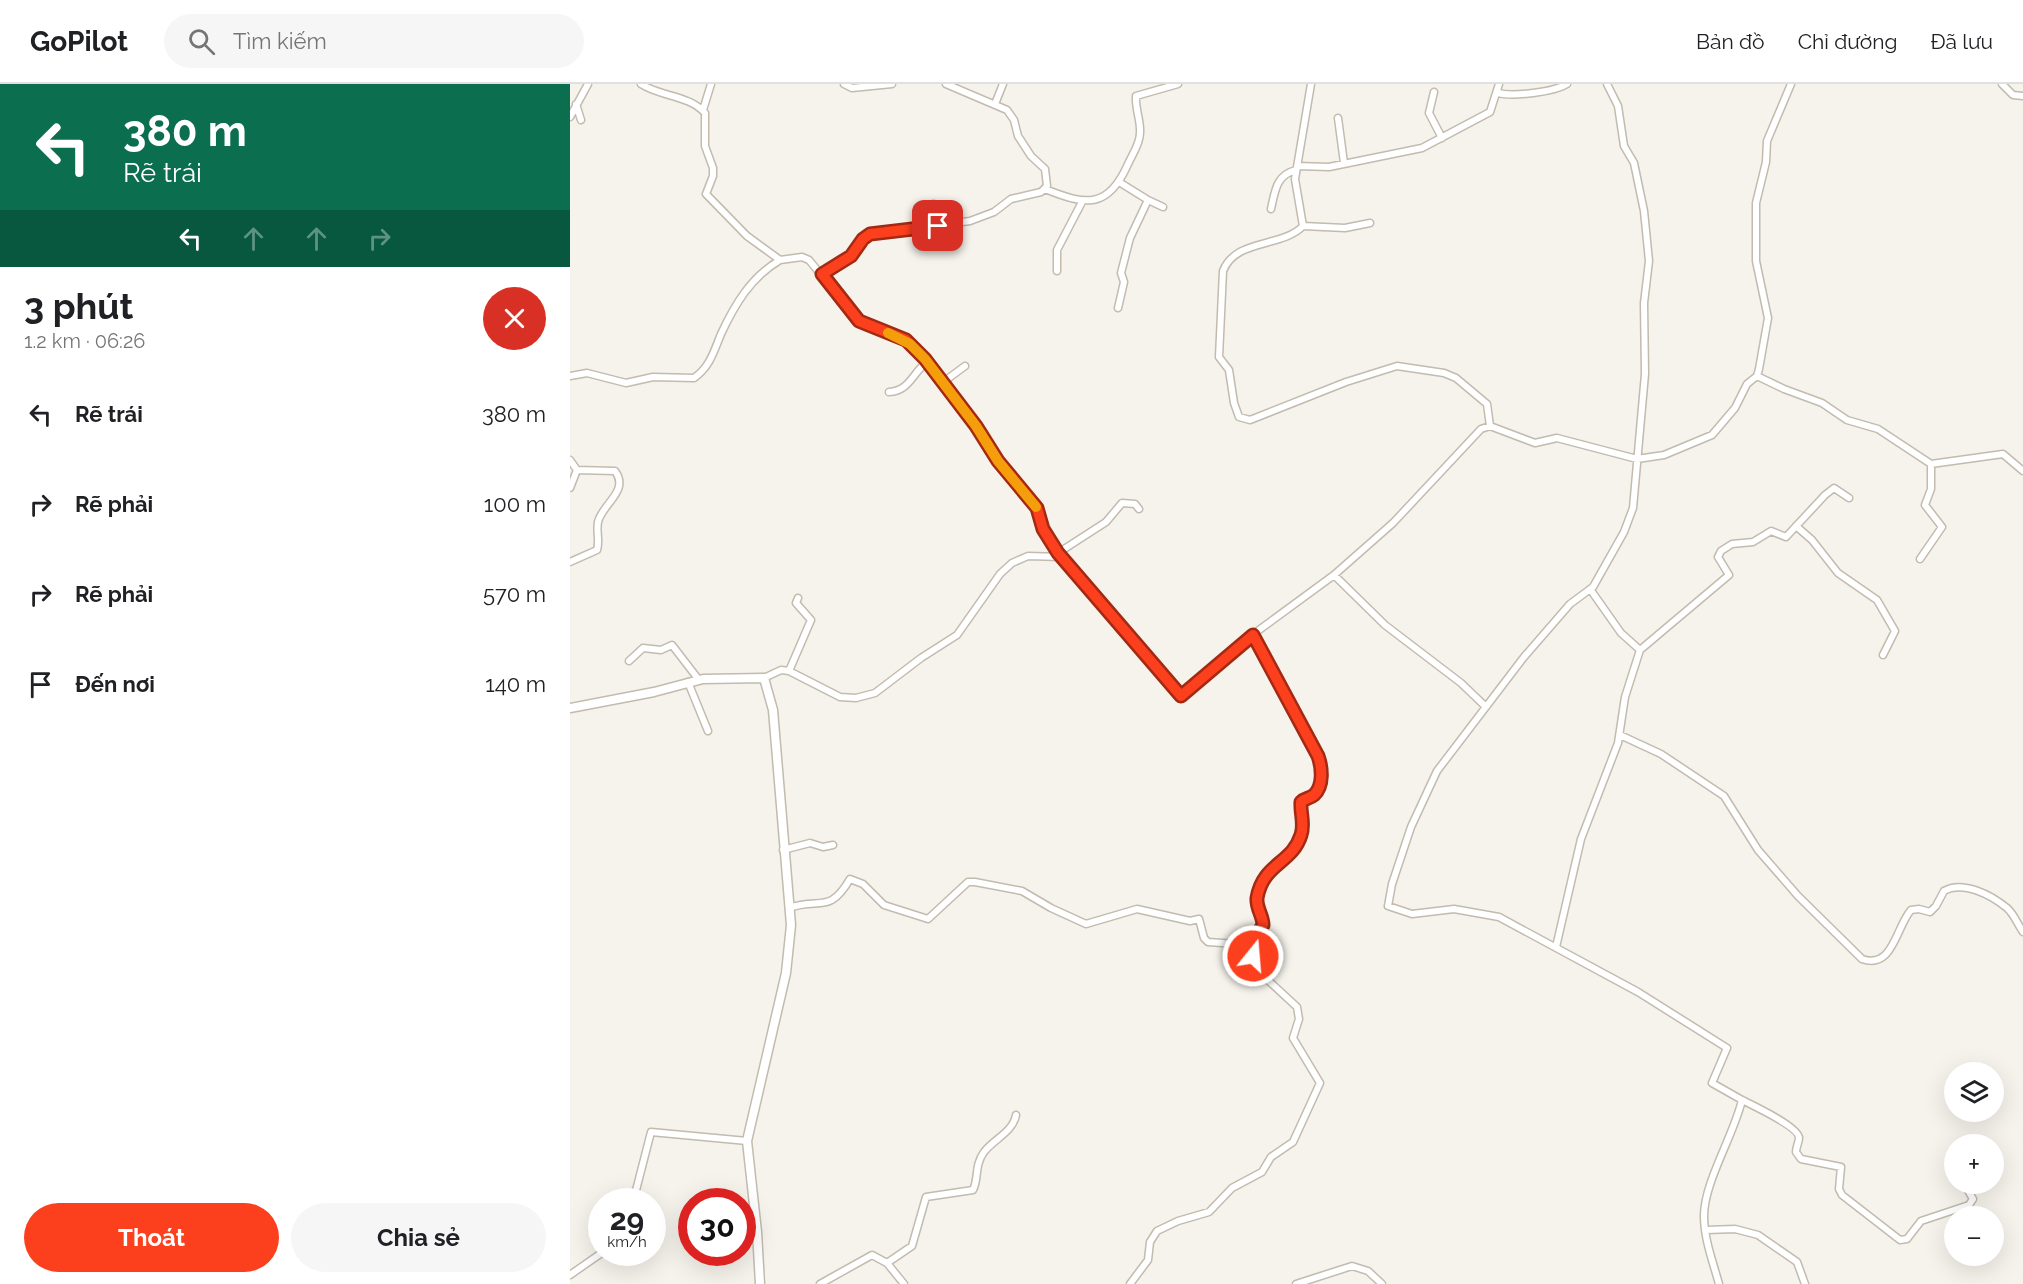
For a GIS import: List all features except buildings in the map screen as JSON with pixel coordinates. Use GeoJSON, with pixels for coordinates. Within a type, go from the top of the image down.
{"type":"FeatureCollection","features":[{"type":"Feature","properties":{"kind":"street"},"geometry":{"type":"LineString","coordinates":[[570,117],[588,84]]}},
{"type":"Feature","properties":{"kind":"street"},"geometry":{"type":"LineString","coordinates":[[641,84],[666,96],[693,103],[703,111],[707,119],[705,146],[713,168],[707,196],[747,236],[780,261]]}},
{"type":"Feature","properties":{"kind":"street"},"geometry":{"type":"LineString","coordinates":[[703,111],[711,84]]}},
{"type":"Feature","properties":{"kind":"street"},"geometry":{"type":"LineString","coordinates":[[844,84],[852,88],[864,88],[892,84]]}},
{"type":"Feature","properties":{"kind":"street"},"geometry":{"type":"LineString","coordinates":[[946,84],[995,104],[1012,116],[1018,136],[1030,156],[1042,165],[1047,180],[1045,189]]}},
{"type":"Feature","properties":{"kind":"street"},"geometry":{"type":"LineString","coordinates":[[995,104],[1003,84]]}},
{"type":"Feature","properties":{"kind":"street"},"geometry":{"type":"LineString","coordinates":[[822,274],[851,256],[863,239],[870,234],[950,225],[983,216],[1011,198],[1045,189],[1082,202],[1096,200],[1119,182],[1140,136],[1136,96],[1178,84]]}},
{"type":"Feature","properties":{"kind":"street"},"geometry":{"type":"LineString","coordinates":[[1303,226],[1295,179],[1311,84]]}},
{"type":"Feature","properties":{"kind":"street"},"geometry":{"type":"LineString","coordinates":[[1271,208],[1278,181],[1289,172],[1297,168],[1321,168],[1422,148],[1462,125],[1487,115],[1498,93],[1499,84]]}},
{"type":"Feature","properties":{"kind":"street"},"geometry":{"type":"LineString","coordinates":[[1498,93],[1509,96],[1556,90],[1567,84]]}},
{"type":"Feature","properties":{"kind":"street"},"geometry":{"type":"LineString","coordinates":[[1607,84],[1618,106],[1624,146],[1634,163],[1644,211],[1649,261],[1644,303],[1645,374],[1634,499],[1628,521],[1603,571],[1590,589],[1561,613],[1486,707],[1430,784],[1398,863],[1388,906],[1412,914],[1454,909],[1499,917],[1664,1007],[1723,1044],[1727,1048],[1712,1083],[1772,1115],[1797,1133],[1799,1138],[1796,1152],[1801,1159],[1841,1167],[1839,1189],[1842,1195],[1900,1240],[1907,1239],[1921,1221],[1969,1205],[1973,1198],[1970,1194]]}},
{"type":"Feature","properties":{"kind":"street"},"geometry":{"type":"LineString","coordinates":[[570,376],[586,373],[626,383],[653,376],[694,378],[711,360],[728,318],[752,282],[780,261],[806,258],[822,274],[859,321],[906,340],[927,362],[976,426],[998,461],[1037,508],[1043,529],[1059,555],[1181,696],[1253,635],[1334,575],[1393,523],[1475,433],[1490,426],[1535,443],[1557,438],[1637,459],[1664,455],[1712,435],[1735,408],[1747,384],[1757,376],[1768,318],[1756,258],[1756,203],[1766,162],[1767,141],[1791,84]]}},
{"type":"Feature","properties":{"kind":"street"},"geometry":{"type":"LineString","coordinates":[[2002,84],[2013,95],[2023,96]]}},
{"type":"Feature","properties":{"kind":"street"},"geometry":{"type":"LineString","coordinates":[[1434,92],[1430,113],[1442,138]]}},
{"type":"Feature","properties":{"kind":"street"},"geometry":{"type":"LineString","coordinates":[[576,104],[581,120]]}},
{"type":"Feature","properties":{"kind":"street"},"geometry":{"type":"LineString","coordinates":[[1338,118],[1344,163]]}},
{"type":"Feature","properties":{"kind":"street"},"geometry":{"type":"LineString","coordinates":[[1119,182],[1163,207]]}},
{"type":"Feature","properties":{"kind":"street"},"geometry":{"type":"LineString","coordinates":[[1118,308],[1124,282],[1120,275],[1130,238],[1148,200]]}},
{"type":"Feature","properties":{"kind":"street"},"geometry":{"type":"LineString","coordinates":[[1057,271],[1057,250],[1082,202]]}},
{"type":"Feature","properties":{"kind":"street"},"geometry":{"type":"LineString","coordinates":[[933,204],[942,206],[950,225]]}},
{"type":"Feature","properties":{"kind":"street"},"geometry":{"type":"LineString","coordinates":[[1371,223],[1345,228],[1303,226],[1275,241],[1255,246],[1229,261],[1223,271],[1219,357],[1229,370],[1232,396],[1239,417],[1250,420],[1352,379],[1387,368],[1405,367],[1444,372],[1456,378],[1487,404],[1490,426]]}},
{"type":"Feature","properties":{"kind":"street"},"geometry":{"type":"LineString","coordinates":[[889,392],[900,390],[910,383],[918,369],[927,362]]}},
{"type":"Feature","properties":{"kind":"street"},"geometry":{"type":"LineString","coordinates":[[942,383],[965,366]]}},
{"type":"Feature","properties":{"kind":"street"},"geometry":{"type":"LineString","coordinates":[[1757,376],[1822,403],[1847,420],[1878,429],[1931,464],[2003,454],[2023,471]]}},
{"type":"Feature","properties":{"kind":"street"},"geometry":{"type":"LineString","coordinates":[[570,460],[577,470]]}},
{"type":"Feature","properties":{"kind":"street"},"geometry":{"type":"LineString","coordinates":[[1920,559],[1942,527],[1925,505],[1932,483],[1931,464]]}},
{"type":"Feature","properties":{"kind":"street"},"geometry":{"type":"LineString","coordinates":[[570,488],[577,470]]}},
{"type":"Feature","properties":{"kind":"street"},"geometry":{"type":"LineString","coordinates":[[570,562],[597,550],[600,517],[619,486],[615,471],[577,470]]}},
{"type":"Feature","properties":{"kind":"street"},"geometry":{"type":"LineString","coordinates":[[1556,947],[1581,839],[1620,735],[1625,697],[1640,650],[1729,575],[1718,557],[1725,548],[1753,542],[1771,531],[1786,537],[1824,495],[1834,489],[1849,498]]}},
{"type":"Feature","properties":{"kind":"street"},"geometry":{"type":"LineString","coordinates":[[570,708],[654,692],[699,680],[764,678],[774,672],[789,670],[840,697],[856,698],[875,693],[921,658],[957,635],[1000,574],[1012,563],[1028,556],[1059,555],[1106,522],[1122,503],[1135,504],[1139,509]]}},
{"type":"Feature","properties":{"kind":"street"},"geometry":{"type":"LineString","coordinates":[[1796,526],[1812,540],[1838,573],[1877,600],[1895,631],[1883,655]]}},
{"type":"Feature","properties":{"kind":"street"},"geometry":{"type":"LineString","coordinates":[[1334,575],[1385,625],[1461,683],[1486,707]]}},
{"type":"Feature","properties":{"kind":"street"},"geometry":{"type":"LineString","coordinates":[[1590,589],[1621,633],[1640,650]]}},
{"type":"Feature","properties":{"kind":"street"},"geometry":{"type":"LineString","coordinates":[[789,670],[811,620],[796,603],[798,598]]}},
{"type":"Feature","properties":{"kind":"street"},"geometry":{"type":"LineString","coordinates":[[1130,1284],[1148,1260],[1150,1242],[1157,1231],[1168,1224],[1209,1212],[1232,1188],[1262,1172],[1271,1156],[1293,1142],[1319,1086],[1319,1080],[1293,1038],[1299,1019],[1298,1007],[1257,970],[1251,945],[1263,925],[1257,900],[1260,885],[1272,867],[1285,861],[1300,839],[1303,824],[1301,802],[1315,794],[1322,768],[1302,723],[1253,635]]}},
{"type":"Feature","properties":{"kind":"street"},"geometry":{"type":"LineString","coordinates":[[629,661],[643,648],[661,650],[672,645],[699,680]]}},
{"type":"Feature","properties":{"kind":"street"},"geometry":{"type":"LineString","coordinates":[[760,1284],[747,1142],[788,963],[789,908],[773,710],[764,678]]}},
{"type":"Feature","properties":{"kind":"street"},"geometry":{"type":"LineString","coordinates":[[688,682],[708,731]]}},
{"type":"Feature","properties":{"kind":"street"},"geometry":{"type":"LineString","coordinates":[[1620,735],[1661,754],[1724,796],[1758,850],[1798,896],[1862,959],[1874,962],[1881,960],[1892,946],[1911,910],[1919,909],[1930,912],[1944,891],[1954,887],[1974,890],[2007,908],[2023,932]]}},
{"type":"Feature","properties":{"kind":"street"},"geometry":{"type":"LineString","coordinates":[[783,850],[810,843],[823,847],[834,845]]}},
{"type":"Feature","properties":{"kind":"street"},"geometry":{"type":"LineString","coordinates":[[789,908],[803,903],[828,903],[839,895],[850,879],[863,884],[884,905],[928,919],[968,882],[975,882],[1022,891],[1086,924],[1139,909],[1190,921],[1199,920],[1204,938],[1208,942],[1251,945]]}},
{"type":"Feature","properties":{"kind":"street"},"geometry":{"type":"LineString","coordinates":[[1719,1284],[1704,1216],[1709,1191],[1742,1100]]}},
{"type":"Feature","properties":{"kind":"street"},"geometry":{"type":"LineString","coordinates":[[887,1263],[912,1246],[926,1197],[973,1190],[975,1171],[982,1155],[1012,1126],[1016,1115]]}},
{"type":"Feature","properties":{"kind":"street"},"geometry":{"type":"LineString","coordinates":[[637,1188],[651,1132],[747,1142]]}},
{"type":"Feature","properties":{"kind":"street"},"geometry":{"type":"LineString","coordinates":[[1706,1230],[1735,1229],[1758,1235],[1797,1262],[1805,1284]]}},
{"type":"Feature","properties":{"kind":"street"},"geometry":{"type":"LineString","coordinates":[[820,1284],[872,1255],[887,1263],[904,1284]]}},
{"type":"Feature","properties":{"kind":"street"},"geometry":{"type":"LineString","coordinates":[[570,1275],[588,1262]]}},
{"type":"Feature","properties":{"kind":"street"},"geometry":{"type":"LineString","coordinates":[[1296,1284],[1352,1266],[1368,1271],[1382,1284]]}},
{"type":"Feature","properties":{"kind":"slow traffic"},"geometry":{"type":"LineString","coordinates":[[888,333],[906,340],[925,359],[987,441],[998,461],[1036,507]]}},
{"type":"Feature","properties":{"kind":"route"},"geometry":{"type":"LineString","coordinates":[[938,226],[877,232],[865,236],[851,256],[822,274],[859,321],[906,340],[925,359],[987,441],[998,461],[1037,508],[1043,529],[1058,553],[1181,696],[1253,635],[1297,713],[1318,756],[1322,768],[1319,785],[1315,794],[1304,799],[1300,806],[1303,824],[1301,836],[1285,861],[1272,867],[1260,885],[1257,900],[1263,925],[1251,945],[1253,956]]}}]}
